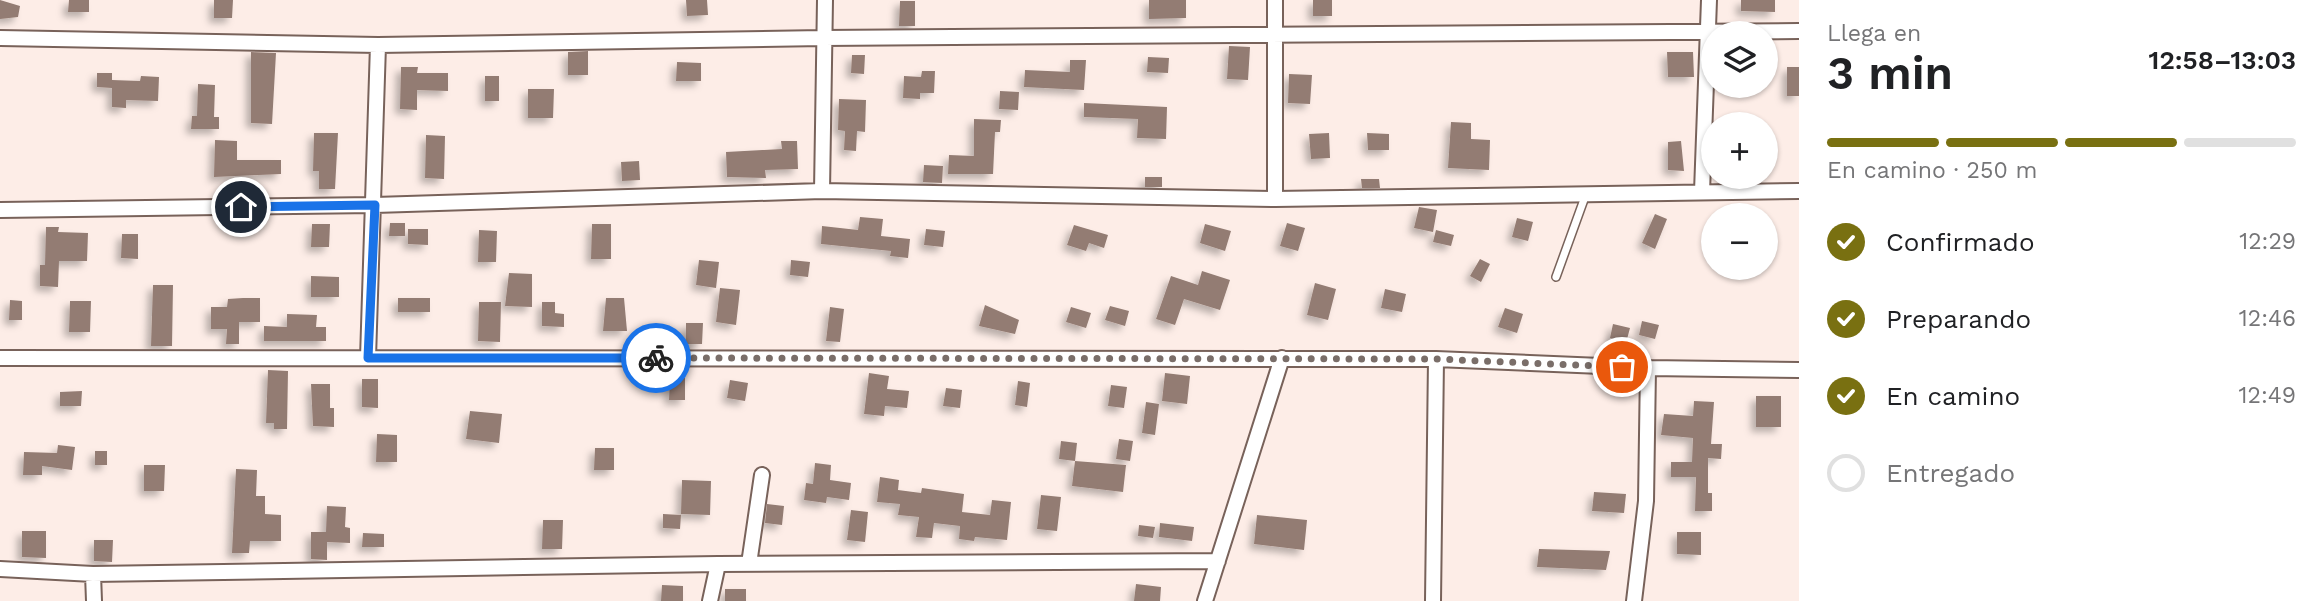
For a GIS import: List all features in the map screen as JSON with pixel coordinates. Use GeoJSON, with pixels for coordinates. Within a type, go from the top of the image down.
{"type":"FeatureCollection","features":[{"type":"Feature","properties":{"kind":"street"},"geometry":{"type":"LineString","coordinates":[[822,191],[825,0]]}},
{"type":"Feature","properties":{"kind":"street"},"geometry":{"type":"LineString","coordinates":[[1275,0],[1275,199]]}},
{"type":"Feature","properties":{"kind":"street"},"geometry":{"type":"LineString","coordinates":[[1708,21],[1709,0]]}},
{"type":"Feature","properties":{"kind":"street"},"geometry":{"type":"LineString","coordinates":[[0,38],[378,45],[823,38],[1701,31]]}},
{"type":"Feature","properties":{"kind":"street"},"geometry":{"type":"LineString","coordinates":[[1778,31],[1799,31]]}},
{"type":"Feature","properties":{"kind":"street"},"geometry":{"type":"LineString","coordinates":[[368,358],[375,205],[378,45]]}},
{"type":"Feature","properties":{"kind":"street"},"geometry":{"type":"LineString","coordinates":[[1702,192],[1705,98]]}},
{"type":"Feature","properties":{"kind":"street"},"geometry":{"type":"LineString","coordinates":[[0,210],[375,205],[822,191],[1275,199],[1799,191]]}},
{"type":"Feature","properties":{"kind":"street"},"geometry":{"type":"LineString","coordinates":[[0,358],[1436,359],[1648,368],[1799,370]]}},
{"type":"Feature","properties":{"kind":"street"},"geometry":{"type":"LineString","coordinates":[[1205,601],[1282,358]]}},
{"type":"Feature","properties":{"kind":"street"},"geometry":{"type":"LineString","coordinates":[[1433,601],[1436,359]]}},
{"type":"Feature","properties":{"kind":"street"},"geometry":{"type":"LineString","coordinates":[[1634,601],[1646,501],[1648,368]]}},
{"type":"Feature","properties":{"kind":"street"},"geometry":{"type":"LineString","coordinates":[[749,564],[762,475]]}},
{"type":"Feature","properties":{"kind":"street"},"geometry":{"type":"LineString","coordinates":[[0,569],[93,575],[718,564],[1218,561]]}},
{"type":"Feature","properties":{"kind":"street"},"geometry":{"type":"LineString","coordinates":[[710,601],[718,564]]}},
{"type":"Feature","properties":{"kind":"street"},"geometry":{"type":"LineString","coordinates":[[93,575],[94,601]]}},
{"type":"Feature","properties":{"kind":"lane"},"geometry":{"type":"LineString","coordinates":[[1556,277],[1586,194]]}},
{"type":"Feature","properties":{"kind":"building"},"geometry":{"type":"Polygon","coordinates":[[[0,0],[20,6],[18,17],[0,19],[0,0]]]}},
{"type":"Feature","properties":{"kind":"building"},"geometry":{"type":"Polygon","coordinates":[[[69,0],[89,0],[89,12],[68,12],[69,0]]]}},
{"type":"Feature","properties":{"kind":"building"},"geometry":{"type":"Polygon","coordinates":[[[214,0],[233,0],[232,18],[214,18],[214,0]]]}},
{"type":"Feature","properties":{"kind":"building"},"geometry":{"type":"Polygon","coordinates":[[[686,0],[707,0],[708,15],[687,16],[686,0]]]}},
{"type":"Feature","properties":{"kind":"building"},"geometry":{"type":"Polygon","coordinates":[[[1149,0],[1186,0],[1186,18],[1149,19],[1149,0]]]}},
{"type":"Feature","properties":{"kind":"building"},"geometry":{"type":"Polygon","coordinates":[[[1313,0],[1332,0],[1332,16],[1313,16],[1313,0]]]}},
{"type":"Feature","properties":{"kind":"building"},"geometry":{"type":"Polygon","coordinates":[[[1741,0],[1775,0],[1775,12],[1741,11],[1741,0]]]}},
{"type":"Feature","properties":{"kind":"building"},"geometry":{"type":"Polygon","coordinates":[[[900,1],[915,1],[915,26],[899,26],[900,1]]]}},
{"type":"Feature","properties":{"kind":"building"},"geometry":{"type":"Polygon","coordinates":[[[1229,46],[1250,47],[1248,80],[1227,79],[1229,46]]]}},
{"type":"Feature","properties":{"kind":"building"},"geometry":{"type":"Polygon","coordinates":[[[588,51],[588,75],[568,75],[568,52],[588,51]]]}},
{"type":"Feature","properties":{"kind":"building"},"geometry":{"type":"Polygon","coordinates":[[[251,52],[276,53],[272,124],[251,123],[251,52]]]}},
{"type":"Feature","properties":{"kind":"building"},"geometry":{"type":"Polygon","coordinates":[[[1667,52],[1693,52],[1694,77],[1668,77],[1667,52]]]}},
{"type":"Feature","properties":{"kind":"building"},"geometry":{"type":"Polygon","coordinates":[[[852,55],[865,55],[864,74],[851,73],[852,55]]]}},
{"type":"Feature","properties":{"kind":"building"},"geometry":{"type":"Polygon","coordinates":[[[1148,57],[1169,58],[1168,73],[1147,72],[1148,57]]]}},
{"type":"Feature","properties":{"kind":"building"},"geometry":{"type":"Polygon","coordinates":[[[1070,60],[1086,60],[1084,90],[1024,87],[1025,70],[1070,72],[1070,60]]]}},
{"type":"Feature","properties":{"kind":"building"},"geometry":{"type":"Polygon","coordinates":[[[677,62],[701,63],[701,81],[676,81],[677,62]]]}},
{"type":"Feature","properties":{"kind":"building"},"geometry":{"type":"Polygon","coordinates":[[[401,67],[418,67],[417,73],[448,73],[448,91],[417,90],[417,110],[400,109],[401,67]]]}},
{"type":"Feature","properties":{"kind":"building"},"geometry":{"type":"Polygon","coordinates":[[[1787,67],[1799,67],[1799,96],[1787,96],[1787,67]]]}},
{"type":"Feature","properties":{"kind":"building"},"geometry":{"type":"Polygon","coordinates":[[[922,71],[935,71],[934,93],[920,93],[920,99],[903,98],[904,76],[921,77],[922,71]]]}},
{"type":"Feature","properties":{"kind":"building"},"geometry":{"type":"Polygon","coordinates":[[[97,73],[112,73],[112,88],[97,87],[97,73]]]}},
{"type":"Feature","properties":{"kind":"building"},"geometry":{"type":"Polygon","coordinates":[[[1289,74],[1312,75],[1310,104],[1288,103],[1289,74]]]}},
{"type":"Feature","properties":{"kind":"building"},"geometry":{"type":"Polygon","coordinates":[[[141,76],[159,77],[158,101],[126,100],[126,108],[112,107],[112,80],[140,81],[141,76]]]}},
{"type":"Feature","properties":{"kind":"building"},"geometry":{"type":"Polygon","coordinates":[[[485,76],[499,76],[499,101],[485,101],[485,76]]]}},
{"type":"Feature","properties":{"kind":"building"},"geometry":{"type":"Polygon","coordinates":[[[198,84],[215,85],[214,117],[219,117],[219,129],[191,129],[192,116],[197,116],[198,84]]]}},
{"type":"Feature","properties":{"kind":"building"},"geometry":{"type":"Polygon","coordinates":[[[528,89],[554,89],[553,118],[528,118],[528,89]]]}},
{"type":"Feature","properties":{"kind":"building"},"geometry":{"type":"Polygon","coordinates":[[[1000,91],[1019,92],[1018,110],[999,109],[1000,91]]]}},
{"type":"Feature","properties":{"kind":"building"},"geometry":{"type":"Polygon","coordinates":[[[839,99],[866,100],[865,132],[857,131],[856,151],[844,150],[845,131],[838,130],[839,99]]]}},
{"type":"Feature","properties":{"kind":"building"},"geometry":{"type":"Polygon","coordinates":[[[1084,103],[1167,107],[1166,139],[1137,138],[1138,119],[1084,117],[1084,103]]]}},
{"type":"Feature","properties":{"kind":"building"},"geometry":{"type":"Polygon","coordinates":[[[974,119],[1001,120],[1000,132],[995,132],[993,174],[948,174],[949,155],[974,156],[974,119]]]}},
{"type":"Feature","properties":{"kind":"building"},"geometry":{"type":"Polygon","coordinates":[[[1451,122],[1471,123],[1471,139],[1490,140],[1489,170],[1448,168],[1451,122]]]}},
{"type":"Feature","properties":{"kind":"building"},"geometry":{"type":"Polygon","coordinates":[[[314,133],[338,133],[335,189],[319,189],[319,171],[313,171],[314,133]]]}},
{"type":"Feature","properties":{"kind":"building"},"geometry":{"type":"Polygon","coordinates":[[[1329,133],[1330,158],[1311,159],[1309,134],[1329,133]]]}},
{"type":"Feature","properties":{"kind":"building"},"geometry":{"type":"Polygon","coordinates":[[[1367,133],[1389,134],[1389,150],[1368,150],[1367,133]]]}},
{"type":"Feature","properties":{"kind":"building"},"geometry":{"type":"Polygon","coordinates":[[[426,135],[445,136],[444,179],[425,178],[426,135]]]}},
{"type":"Feature","properties":{"kind":"building"},"geometry":{"type":"Polygon","coordinates":[[[215,140],[237,141],[237,160],[281,160],[281,174],[214,177],[215,140]]]}},
{"type":"Feature","properties":{"kind":"building"},"geometry":{"type":"Polygon","coordinates":[[[781,141],[797,141],[798,169],[765,170],[766,178],[727,177],[726,152],[782,149],[781,141]]]}},
{"type":"Feature","properties":{"kind":"building"},"geometry":{"type":"Polygon","coordinates":[[[1681,141],[1684,171],[1668,170],[1668,142],[1681,141]]]}},
{"type":"Feature","properties":{"kind":"building"},"geometry":{"type":"Polygon","coordinates":[[[639,161],[640,180],[622,181],[621,162],[639,161]]]}},
{"type":"Feature","properties":{"kind":"building"},"geometry":{"type":"Polygon","coordinates":[[[924,165],[943,166],[942,183],[923,182],[924,165]]]}},
{"type":"Feature","properties":{"kind":"building"},"geometry":{"type":"Polygon","coordinates":[[[1145,177],[1162,177],[1162,187],[1145,187],[1145,177]]]}},
{"type":"Feature","properties":{"kind":"building"},"geometry":{"type":"Polygon","coordinates":[[[1361,179],[1379,179],[1380,188],[1362,188],[1361,179]]]}},
{"type":"Feature","properties":{"kind":"building"},"geometry":{"type":"Polygon","coordinates":[[[1419,207],[1437,210],[1433,232],[1414,228],[1419,207]]]}},
{"type":"Feature","properties":{"kind":"building"},"geometry":{"type":"Polygon","coordinates":[[[1655,214],[1667,219],[1655,249],[1642,243],[1655,214]]]}},
{"type":"Feature","properties":{"kind":"building"},"geometry":{"type":"Polygon","coordinates":[[[860,217],[883,219],[881,236],[910,239],[908,258],[890,256],[891,251],[821,244],[822,226],[858,230],[860,217]]]}},
{"type":"Feature","properties":{"kind":"building"},"geometry":{"type":"Polygon","coordinates":[[[1517,218],[1533,222],[1528,241],[1512,237],[1517,218]]]}},
{"type":"Feature","properties":{"kind":"building"},"geometry":{"type":"Polygon","coordinates":[[[390,223],[405,223],[405,236],[389,236],[390,223]]]}},
{"type":"Feature","properties":{"kind":"building"},"geometry":{"type":"Polygon","coordinates":[[[1287,223],[1305,228],[1298,251],[1280,246],[1287,223]]]}},
{"type":"Feature","properties":{"kind":"building"},"geometry":{"type":"Polygon","coordinates":[[[312,224],[330,224],[329,247],[311,247],[312,224]]]}},
{"type":"Feature","properties":{"kind":"building"},"geometry":{"type":"Polygon","coordinates":[[[592,224],[611,224],[611,259],[591,259],[592,224]]]}},
{"type":"Feature","properties":{"kind":"building"},"geometry":{"type":"Polygon","coordinates":[[[1205,224],[1231,231],[1225,251],[1200,243],[1205,224]]]}},
{"type":"Feature","properties":{"kind":"building"},"geometry":{"type":"Polygon","coordinates":[[[1074,225],[1108,235],[1104,248],[1089,243],[1086,251],[1067,245],[1074,225]]]}},
{"type":"Feature","properties":{"kind":"building"},"geometry":{"type":"Polygon","coordinates":[[[46,227],[59,227],[58,232],[88,233],[87,261],[59,261],[58,287],[40,286],[40,265],[45,265],[46,227]]]}},
{"type":"Feature","properties":{"kind":"building"},"geometry":{"type":"Polygon","coordinates":[[[408,229],[428,229],[428,245],[408,244],[408,229]]]}},
{"type":"Feature","properties":{"kind":"building"},"geometry":{"type":"Polygon","coordinates":[[[926,229],[945,231],[943,247],[924,245],[926,229]]]}},
{"type":"Feature","properties":{"kind":"building"},"geometry":{"type":"Polygon","coordinates":[[[479,230],[497,231],[496,262],[478,262],[479,230]]]}},
{"type":"Feature","properties":{"kind":"building"},"geometry":{"type":"Polygon","coordinates":[[[1436,230],[1454,235],[1451,246],[1433,242],[1436,230]]]}},
{"type":"Feature","properties":{"kind":"building"},"geometry":{"type":"Polygon","coordinates":[[[122,234],[138,234],[138,259],[121,258],[122,234]]]}},
{"type":"Feature","properties":{"kind":"building"},"geometry":{"type":"Polygon","coordinates":[[[1480,259],[1490,264],[1481,282],[1470,276],[1480,259]]]}},
{"type":"Feature","properties":{"kind":"building"},"geometry":{"type":"Polygon","coordinates":[[[699,260],[719,262],[716,288],[696,285],[699,260]]]}},
{"type":"Feature","properties":{"kind":"building"},"geometry":{"type":"Polygon","coordinates":[[[791,260],[810,262],[808,277],[790,275],[791,260]]]}},
{"type":"Feature","properties":{"kind":"building"},"geometry":{"type":"Polygon","coordinates":[[[1202,271],[1230,280],[1220,310],[1184,299],[1175,325],[1156,319],[1171,276],[1198,285],[1202,271]]]}},
{"type":"Feature","properties":{"kind":"building"},"geometry":{"type":"Polygon","coordinates":[[[509,273],[532,274],[532,307],[505,306],[509,273]]]}},
{"type":"Feature","properties":{"kind":"building"},"geometry":{"type":"Polygon","coordinates":[[[311,276],[339,277],[339,297],[311,297],[311,276]]]}},
{"type":"Feature","properties":{"kind":"building"},"geometry":{"type":"Polygon","coordinates":[[[1315,283],[1336,289],[1328,320],[1307,315],[1315,283]]]}},
{"type":"Feature","properties":{"kind":"building"},"geometry":{"type":"Polygon","coordinates":[[[153,285],[173,285],[172,346],[151,346],[153,285]]]}},
{"type":"Feature","properties":{"kind":"building"},"geometry":{"type":"Polygon","coordinates":[[[720,288],[740,290],[736,325],[716,322],[720,288]]]}},
{"type":"Feature","properties":{"kind":"building"},"geometry":{"type":"Polygon","coordinates":[[[1385,289],[1406,294],[1402,312],[1381,308],[1385,289]]]}},
{"type":"Feature","properties":{"kind":"building"},"geometry":{"type":"Polygon","coordinates":[[[260,298],[260,322],[239,322],[239,344],[226,344],[227,329],[211,329],[211,307],[227,307],[228,299],[260,298]]]}},
{"type":"Feature","properties":{"kind":"building"},"geometry":{"type":"Polygon","coordinates":[[[398,298],[430,298],[430,312],[398,312],[398,298]]]}},
{"type":"Feature","properties":{"kind":"building"},"geometry":{"type":"Polygon","coordinates":[[[606,298],[624,298],[627,331],[603,331],[606,298]]]}},
{"type":"Feature","properties":{"kind":"building"},"geometry":{"type":"Polygon","coordinates":[[[10,300],[22,301],[22,320],[9,320],[10,300]]]}},
{"type":"Feature","properties":{"kind":"building"},"geometry":{"type":"Polygon","coordinates":[[[70,301],[91,301],[90,332],[69,332],[70,301]]]}},
{"type":"Feature","properties":{"kind":"building"},"geometry":{"type":"Polygon","coordinates":[[[479,302],[501,302],[500,342],[478,341],[479,302]]]}},
{"type":"Feature","properties":{"kind":"building"},"geometry":{"type":"Polygon","coordinates":[[[542,302],[555,302],[555,313],[564,314],[564,327],[542,326],[542,302]]]}},
{"type":"Feature","properties":{"kind":"building"},"geometry":{"type":"Polygon","coordinates":[[[985,305],[1019,320],[1015,334],[979,326],[985,305]]]}},
{"type":"Feature","properties":{"kind":"building"},"geometry":{"type":"Polygon","coordinates":[[[1110,306],[1129,311],[1125,326],[1105,320],[1110,306]]]}},
{"type":"Feature","properties":{"kind":"building"},"geometry":{"type":"Polygon","coordinates":[[[830,307],[844,309],[840,342],[826,341],[830,307]]]}},
{"type":"Feature","properties":{"kind":"building"},"geometry":{"type":"Polygon","coordinates":[[[1071,307],[1091,313],[1086,328],[1066,322],[1071,307]]]}},
{"type":"Feature","properties":{"kind":"building"},"geometry":{"type":"Polygon","coordinates":[[[1505,308],[1523,314],[1517,333],[1498,327],[1505,308]]]}},
{"type":"Feature","properties":{"kind":"building"},"geometry":{"type":"Polygon","coordinates":[[[287,314],[317,315],[316,327],[326,327],[326,341],[264,341],[264,326],[287,327],[287,314]]]}},
{"type":"Feature","properties":{"kind":"building"},"geometry":{"type":"Polygon","coordinates":[[[1642,321],[1659,325],[1655,339],[1639,335],[1642,321]]]}},
{"type":"Feature","properties":{"kind":"building"},"geometry":{"type":"Polygon","coordinates":[[[686,323],[703,323],[702,344],[686,344],[686,323]]]}},
{"type":"Feature","properties":{"kind":"building"},"geometry":{"type":"Polygon","coordinates":[[[1613,324],[1630,328],[1626,343],[1610,338],[1613,324]]]}},
{"type":"Feature","properties":{"kind":"building"},"geometry":{"type":"Polygon","coordinates":[[[268,370],[288,371],[287,429],[274,429],[274,423],[266,423],[268,370]]]}},
{"type":"Feature","properties":{"kind":"building"},"geometry":{"type":"Polygon","coordinates":[[[869,373],[889,376],[887,389],[909,391],[907,408],[885,406],[884,416],[864,414],[869,373]]]}},
{"type":"Feature","properties":{"kind":"building"},"geometry":{"type":"Polygon","coordinates":[[[1165,373],[1190,376],[1187,404],[1162,401],[1165,373]]]}},
{"type":"Feature","properties":{"kind":"building"},"geometry":{"type":"Polygon","coordinates":[[[670,378],[685,378],[685,400],[669,400],[670,378]]]}},
{"type":"Feature","properties":{"kind":"building"},"geometry":{"type":"Polygon","coordinates":[[[362,379],[378,379],[378,408],[362,407],[362,379]]]}},
{"type":"Feature","properties":{"kind":"building"},"geometry":{"type":"Polygon","coordinates":[[[730,380],[748,383],[745,401],[727,398],[730,380]]]}},
{"type":"Feature","properties":{"kind":"building"},"geometry":{"type":"Polygon","coordinates":[[[1018,381],[1030,383],[1027,407],[1015,405],[1018,381]]]}},
{"type":"Feature","properties":{"kind":"building"},"geometry":{"type":"Polygon","coordinates":[[[311,384],[330,384],[330,408],[334,408],[334,427],[313,426],[311,384]]]}},
{"type":"Feature","properties":{"kind":"building"},"geometry":{"type":"Polygon","coordinates":[[[1111,385],[1127,387],[1124,408],[1108,406],[1111,385]]]}},
{"type":"Feature","properties":{"kind":"building"},"geometry":{"type":"Polygon","coordinates":[[[946,388],[962,390],[960,408],[943,406],[946,388]]]}},
{"type":"Feature","properties":{"kind":"building"},"geometry":{"type":"Polygon","coordinates":[[[82,391],[81,406],[60,406],[60,392],[82,391]]]}},
{"type":"Feature","properties":{"kind":"building"},"geometry":{"type":"Polygon","coordinates":[[[1756,396],[1781,396],[1781,427],[1756,427],[1756,396]]]}},
{"type":"Feature","properties":{"kind":"building"},"geometry":{"type":"Polygon","coordinates":[[[1694,401],[1714,402],[1711,444],[1722,444],[1721,459],[1708,458],[1708,493],[1712,493],[1712,511],[1695,511],[1696,477],[1671,477],[1671,462],[1692,462],[1693,438],[1661,435],[1664,414],[1693,416],[1694,401]]]}},
{"type":"Feature","properties":{"kind":"building"},"geometry":{"type":"Polygon","coordinates":[[[1146,402],[1159,404],[1155,435],[1142,433],[1146,402]]]}},
{"type":"Feature","properties":{"kind":"building"},"geometry":{"type":"Polygon","coordinates":[[[470,411],[502,414],[499,443],[466,439],[470,411]]]}},
{"type":"Feature","properties":{"kind":"building"},"geometry":{"type":"Polygon","coordinates":[[[377,434],[397,435],[397,462],[376,462],[377,434]]]}},
{"type":"Feature","properties":{"kind":"building"},"geometry":{"type":"Polygon","coordinates":[[[1119,439],[1133,441],[1130,461],[1116,459],[1119,439]]]}},
{"type":"Feature","properties":{"kind":"building"},"geometry":{"type":"Polygon","coordinates":[[[1061,441],[1077,443],[1075,461],[1059,459],[1061,441]]]}},
{"type":"Feature","properties":{"kind":"building"},"geometry":{"type":"Polygon","coordinates":[[[58,445],[75,447],[72,470],[42,466],[42,475],[23,475],[24,452],[57,453],[58,445]]]}},
{"type":"Feature","properties":{"kind":"building"},"geometry":{"type":"Polygon","coordinates":[[[595,448],[614,448],[614,470],[594,470],[595,448]]]}},
{"type":"Feature","properties":{"kind":"building"},"geometry":{"type":"Polygon","coordinates":[[[95,451],[107,451],[107,465],[95,465],[95,451]]]}},
{"type":"Feature","properties":{"kind":"building"},"geometry":{"type":"Polygon","coordinates":[[[1075,461],[1126,465],[1123,492],[1072,486],[1075,461]]]}},
{"type":"Feature","properties":{"kind":"building"},"geometry":{"type":"Polygon","coordinates":[[[815,463],[831,465],[830,480],[851,483],[849,500],[827,497],[826,503],[804,500],[806,483],[813,484],[815,463]]]}},
{"type":"Feature","properties":{"kind":"building"},"geometry":{"type":"Polygon","coordinates":[[[144,465],[165,465],[164,491],[144,491],[144,465]]]}},
{"type":"Feature","properties":{"kind":"building"},"geometry":{"type":"Polygon","coordinates":[[[236,469],[257,470],[256,496],[265,496],[265,514],[281,515],[281,541],[250,541],[249,553],[232,553],[236,469]]]}},
{"type":"Feature","properties":{"kind":"building"},"geometry":{"type":"Polygon","coordinates":[[[880,477],[899,480],[898,490],[921,493],[922,488],[964,494],[962,512],[990,515],[992,500],[1011,502],[1007,540],[975,537],[974,541],[959,539],[960,526],[934,523],[932,538],[916,537],[919,517],[898,515],[900,504],[877,502],[880,477]]]}},
{"type":"Feature","properties":{"kind":"building"},"geometry":{"type":"Polygon","coordinates":[[[682,480],[711,481],[710,515],[681,514],[682,480]]]}},
{"type":"Feature","properties":{"kind":"building"},"geometry":{"type":"Polygon","coordinates":[[[1594,492],[1626,494],[1624,513],[1592,511],[1594,492]]]}},
{"type":"Feature","properties":{"kind":"building"},"geometry":{"type":"Polygon","coordinates":[[[1041,495],[1061,497],[1057,531],[1037,529],[1041,495]]]}},
{"type":"Feature","properties":{"kind":"building"},"geometry":{"type":"Polygon","coordinates":[[[767,504],[784,506],[782,525],[765,523],[767,504]]]}},
{"type":"Feature","properties":{"kind":"building"},"geometry":{"type":"Polygon","coordinates":[[[327,506],[346,507],[345,527],[350,528],[350,543],[327,542],[327,560],[311,559],[311,532],[326,532],[327,506]]]}},
{"type":"Feature","properties":{"kind":"building"},"geometry":{"type":"Polygon","coordinates":[[[851,510],[868,512],[865,542],[847,540],[851,510]]]}},
{"type":"Feature","properties":{"kind":"building"},"geometry":{"type":"Polygon","coordinates":[[[663,514],[681,515],[680,529],[663,528],[663,514]]]}},
{"type":"Feature","properties":{"kind":"building"},"geometry":{"type":"Polygon","coordinates":[[[1257,515],[1307,520],[1304,550],[1254,544],[1257,515]]]}},
{"type":"Feature","properties":{"kind":"building"},"geometry":{"type":"Polygon","coordinates":[[[543,520],[563,520],[562,549],[542,549],[543,520]]]}},
{"type":"Feature","properties":{"kind":"building"},"geometry":{"type":"Polygon","coordinates":[[[1160,523],[1194,527],[1192,541],[1159,537],[1160,523]]]}},
{"type":"Feature","properties":{"kind":"building"},"geometry":{"type":"Polygon","coordinates":[[[1139,525],[1155,527],[1153,538],[1138,536],[1139,525]]]}},
{"type":"Feature","properties":{"kind":"building"},"geometry":{"type":"Polygon","coordinates":[[[22,531],[46,531],[46,558],[22,557],[22,531]]]}},
{"type":"Feature","properties":{"kind":"building"},"geometry":{"type":"Polygon","coordinates":[[[1677,532],[1701,532],[1701,555],[1677,554],[1677,532]]]}},
{"type":"Feature","properties":{"kind":"building"},"geometry":{"type":"Polygon","coordinates":[[[363,533],[384,534],[384,547],[362,547],[363,533]]]}},
{"type":"Feature","properties":{"kind":"building"},"geometry":{"type":"Polygon","coordinates":[[[94,540],[113,540],[112,562],[94,561],[94,540]]]}},
{"type":"Feature","properties":{"kind":"building"},"geometry":{"type":"Polygon","coordinates":[[[1539,549],[1610,551],[1606,570],[1537,567],[1539,549]]]}},
{"type":"Feature","properties":{"kind":"building"},"geometry":{"type":"Polygon","coordinates":[[[1136,584],[1161,587],[1160,601],[1134,601],[1136,584]]]}},
{"type":"Feature","properties":{"kind":"building"},"geometry":{"type":"Polygon","coordinates":[[[662,585],[683,586],[683,601],[661,601],[662,585]]]}},
{"type":"Feature","properties":{"kind":"building"},"geometry":{"type":"Polygon","coordinates":[[[725,589],[746,589],[746,601],[725,601],[725,589]]]}},
{"type":"Feature","properties":{"kind":"way so far"},"geometry":{"type":"LineString","coordinates":[[656,358],[1436,359],[1622,367]]}},
{"type":"Feature","properties":{"kind":"route"},"geometry":{"type":"LineString","coordinates":[[241,207],[375,205],[368,358],[656,358]]}}]}
